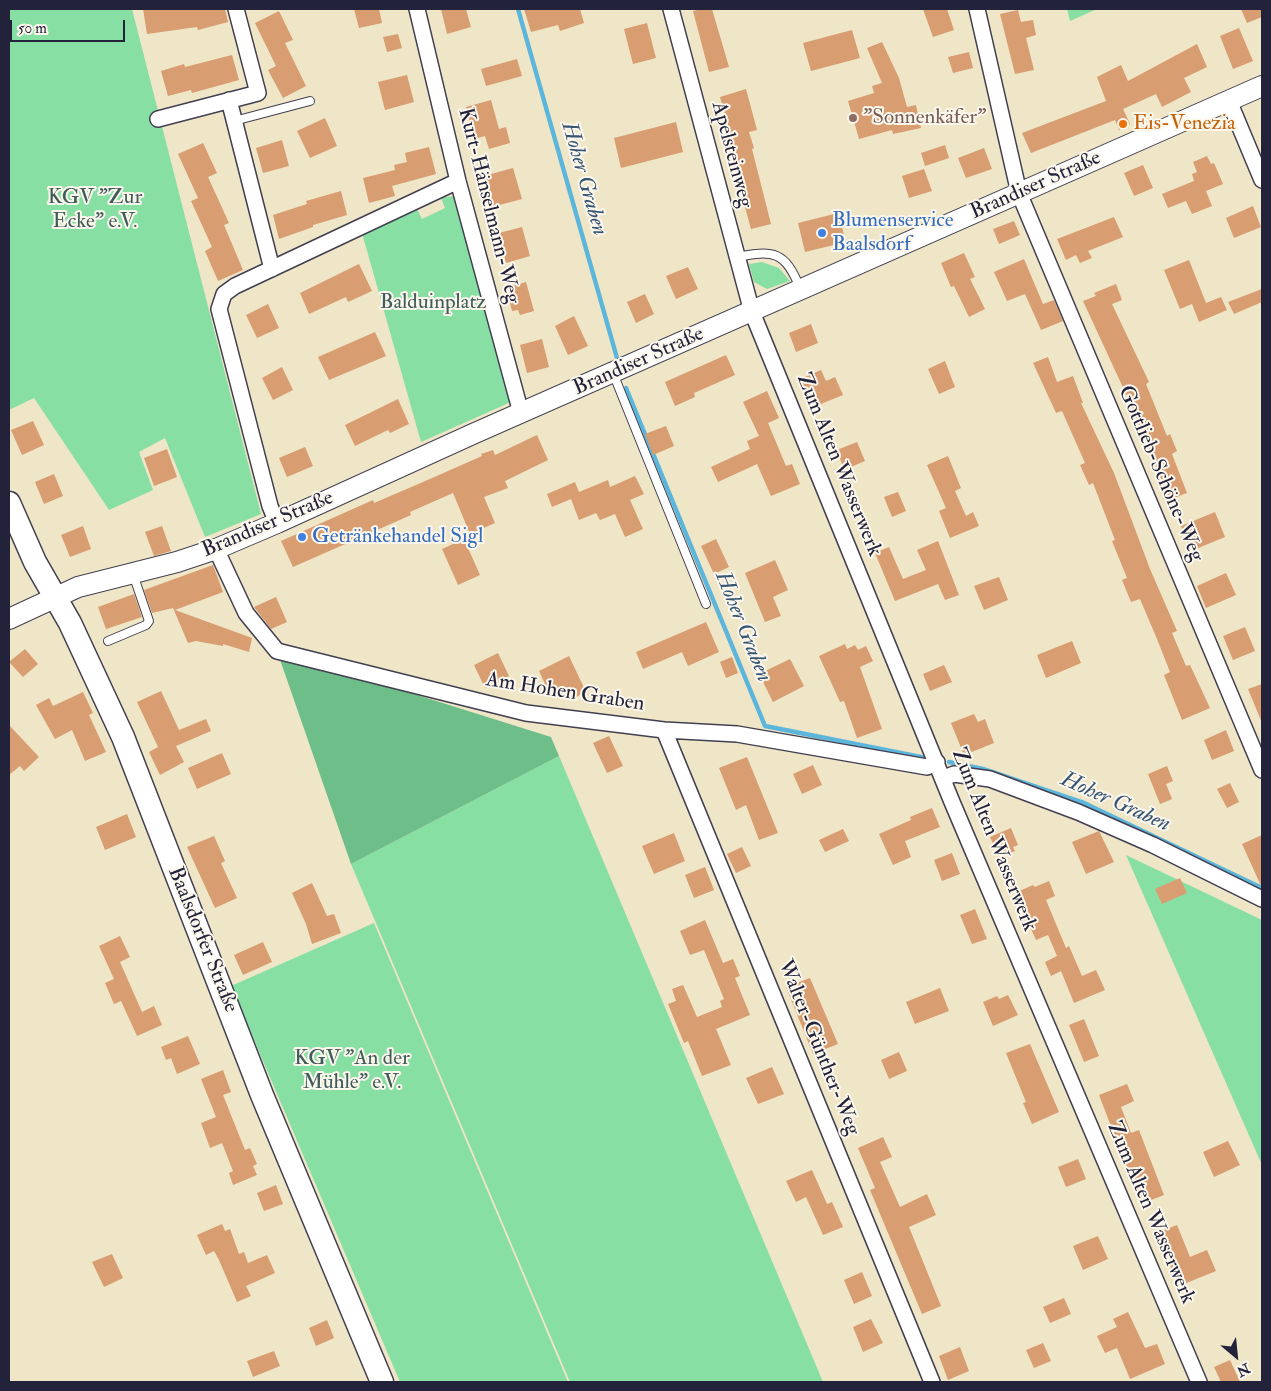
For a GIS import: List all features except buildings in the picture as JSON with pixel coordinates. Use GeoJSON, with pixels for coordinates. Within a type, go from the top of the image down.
{"type":"FeatureCollection","features":[{"type":"Feature","properties":{"kind":"main road","name":"Baalsdorfer Straße"},"geometry":{"type":"LineString","coordinates":[[9,504],[34,562],[55,597],[123,736],[262,1095],[382,1382]]}},
{"type":"Feature","properties":{"kind":"street"},"geometry":{"type":"LineString","coordinates":[[158,119],[258,93],[236,9]]}},
{"type":"Feature","properties":{"kind":"street","name":"Kurt-Hänselmann-Weg"},"geometry":{"type":"LineString","coordinates":[[417,9],[458,181],[521,413]]}},
{"type":"Feature","properties":{"kind":"street","name":"Apelsteinweg"},"geometry":{"type":"LineString","coordinates":[[670,9],[752,312]]}},
{"type":"Feature","properties":{"kind":"street","name":"Gottlieb-Schöne-Weg"},"geometry":{"type":"LineString","coordinates":[[977,9],[1019,193],[1262,770]]}},
{"type":"Feature","properties":{"kind":"street","name":"Brandiser Straße"},"geometry":{"type":"LineString","coordinates":[[9,619],[78,587],[133,574],[216,549],[1262,86]]}},
{"type":"Feature","properties":{"kind":"street"},"geometry":{"type":"LineString","coordinates":[[229,100],[272,269]]}},
{"type":"Feature","properties":{"kind":"street"},"geometry":{"type":"LineString","coordinates":[[1228,102],[1262,180]]}},
{"type":"Feature","properties":{"kind":"street"},"geometry":{"type":"LineString","coordinates":[[277,523],[270,506],[220,309],[224,294],[234,286],[458,181]]}},
{"type":"Feature","properties":{"kind":"street","name":"Zum Alten Wasserwerk"},"geometry":{"type":"LineString","coordinates":[[752,312],[937,762],[1199,1382]]}},
{"type":"Feature","properties":{"kind":"street","name":"Am Hohen Graben"},"geometry":{"type":"LineString","coordinates":[[216,549],[246,613],[277,651],[526,713],[664,730],[737,734],[927,767],[937,762]]}},
{"type":"Feature","properties":{"kind":"street","name":"Walter-Günther-Weg"},"geometry":{"type":"LineString","coordinates":[[664,730],[932,1382]]}},
{"type":"Feature","properties":{"kind":"street"},"geometry":{"type":"LineString","coordinates":[[944,778],[954,774],[990,779],[1078,812],[1153,845],[1262,900]]}},
{"type":"Feature","properties":{"kind":"lane"},"geometry":{"type":"LineString","coordinates":[[234,121],[310,101]]}},
{"type":"Feature","properties":{"kind":"lane"},"geometry":{"type":"LineString","coordinates":[[736,257],[760,253],[782,257],[792,269],[801,290]]}},
{"type":"Feature","properties":{"kind":"lane"},"geometry":{"type":"LineString","coordinates":[[613,374],[706,604]]}},
{"type":"Feature","properties":{"kind":"lane"},"geometry":{"type":"LineString","coordinates":[[108,641],[146,626],[149,620],[133,574]]}},
{"type":"Feature","properties":{"kind":"green space","name":"KGV \"Zur Ecke\" e.V."},"geometry":{"type":"Polygon","coordinates":[[[9,9],[132,9],[261,514],[205,537],[165,438],[139,452],[153,490],[109,510],[34,398],[9,410],[9,9]]]}},
{"type":"Feature","properties":{"kind":"green space"},"geometry":{"type":"Polygon","coordinates":[[[1067,9],[1097,9],[1070,21],[1067,9]]]}},
{"type":"Feature","properties":{"kind":"green space","name":"Balduinplatz"},"geometry":{"type":"Polygon","coordinates":[[[453,196],[457,200],[511,402],[421,442],[362,233],[417,209],[422,219],[445,208],[441,198],[453,196]]]}},
{"type":"Feature","properties":{"kind":"green space"},"geometry":{"type":"Polygon","coordinates":[[[762,262],[779,268],[790,281],[767,289],[754,282],[749,264],[762,262]]]}},
{"type":"Feature","properties":{"kind":"green space"},"geometry":{"type":"Polygon","coordinates":[[[277,651],[551,737],[559,756],[351,864],[277,651]]]}},
{"type":"Feature","properties":{"kind":"green space"},"geometry":{"type":"Polygon","coordinates":[[[559,756],[823,1382],[570,1382],[351,864],[559,756]]]}},
{"type":"Feature","properties":{"kind":"green space"},"geometry":{"type":"Polygon","coordinates":[[[1126,855],[1262,920],[1262,1165],[1126,855]]]}},
{"type":"Feature","properties":{"kind":"green space","name":"KGV \"An der Mühle\" e.V."},"geometry":{"type":"Polygon","coordinates":[[[374,923],[568,1382],[400,1382],[231,986],[374,923]]]}},
{"type":"Feature","properties":{"kind":"waterway","name":"Hoher Graben"},"geometry":{"type":"LineString","coordinates":[[518,9],[617,358]]}},
{"type":"Feature","properties":{"kind":"waterway","name":"Hoher Graben"},"geometry":{"type":"LineString","coordinates":[[626,388],[765,726],[926,758]]}},
{"type":"Feature","properties":{"kind":"waterway","name":"Hoher Graben"},"geometry":{"type":"LineString","coordinates":[[949,762],[983,769],[1084,803],[1262,888]]}},
{"type":"Feature","properties":{"kind":"place","name":"\"Sonnenkäfer\""},"geometry":{"type":"Point","coordinates":[853,118]}},
{"type":"Feature","properties":{"kind":"place","name":"Eis-Venezia"},"geometry":{"type":"Point","coordinates":[1123,124]}},
{"type":"Feature","properties":{"kind":"place","name":"Blumenservice Baalsdorf"},"geometry":{"type":"Point","coordinates":[822,233]}},
{"type":"Feature","properties":{"kind":"place","name":"Getränkehandel Sigl"},"geometry":{"type":"Point","coordinates":[302,537]}}]}
